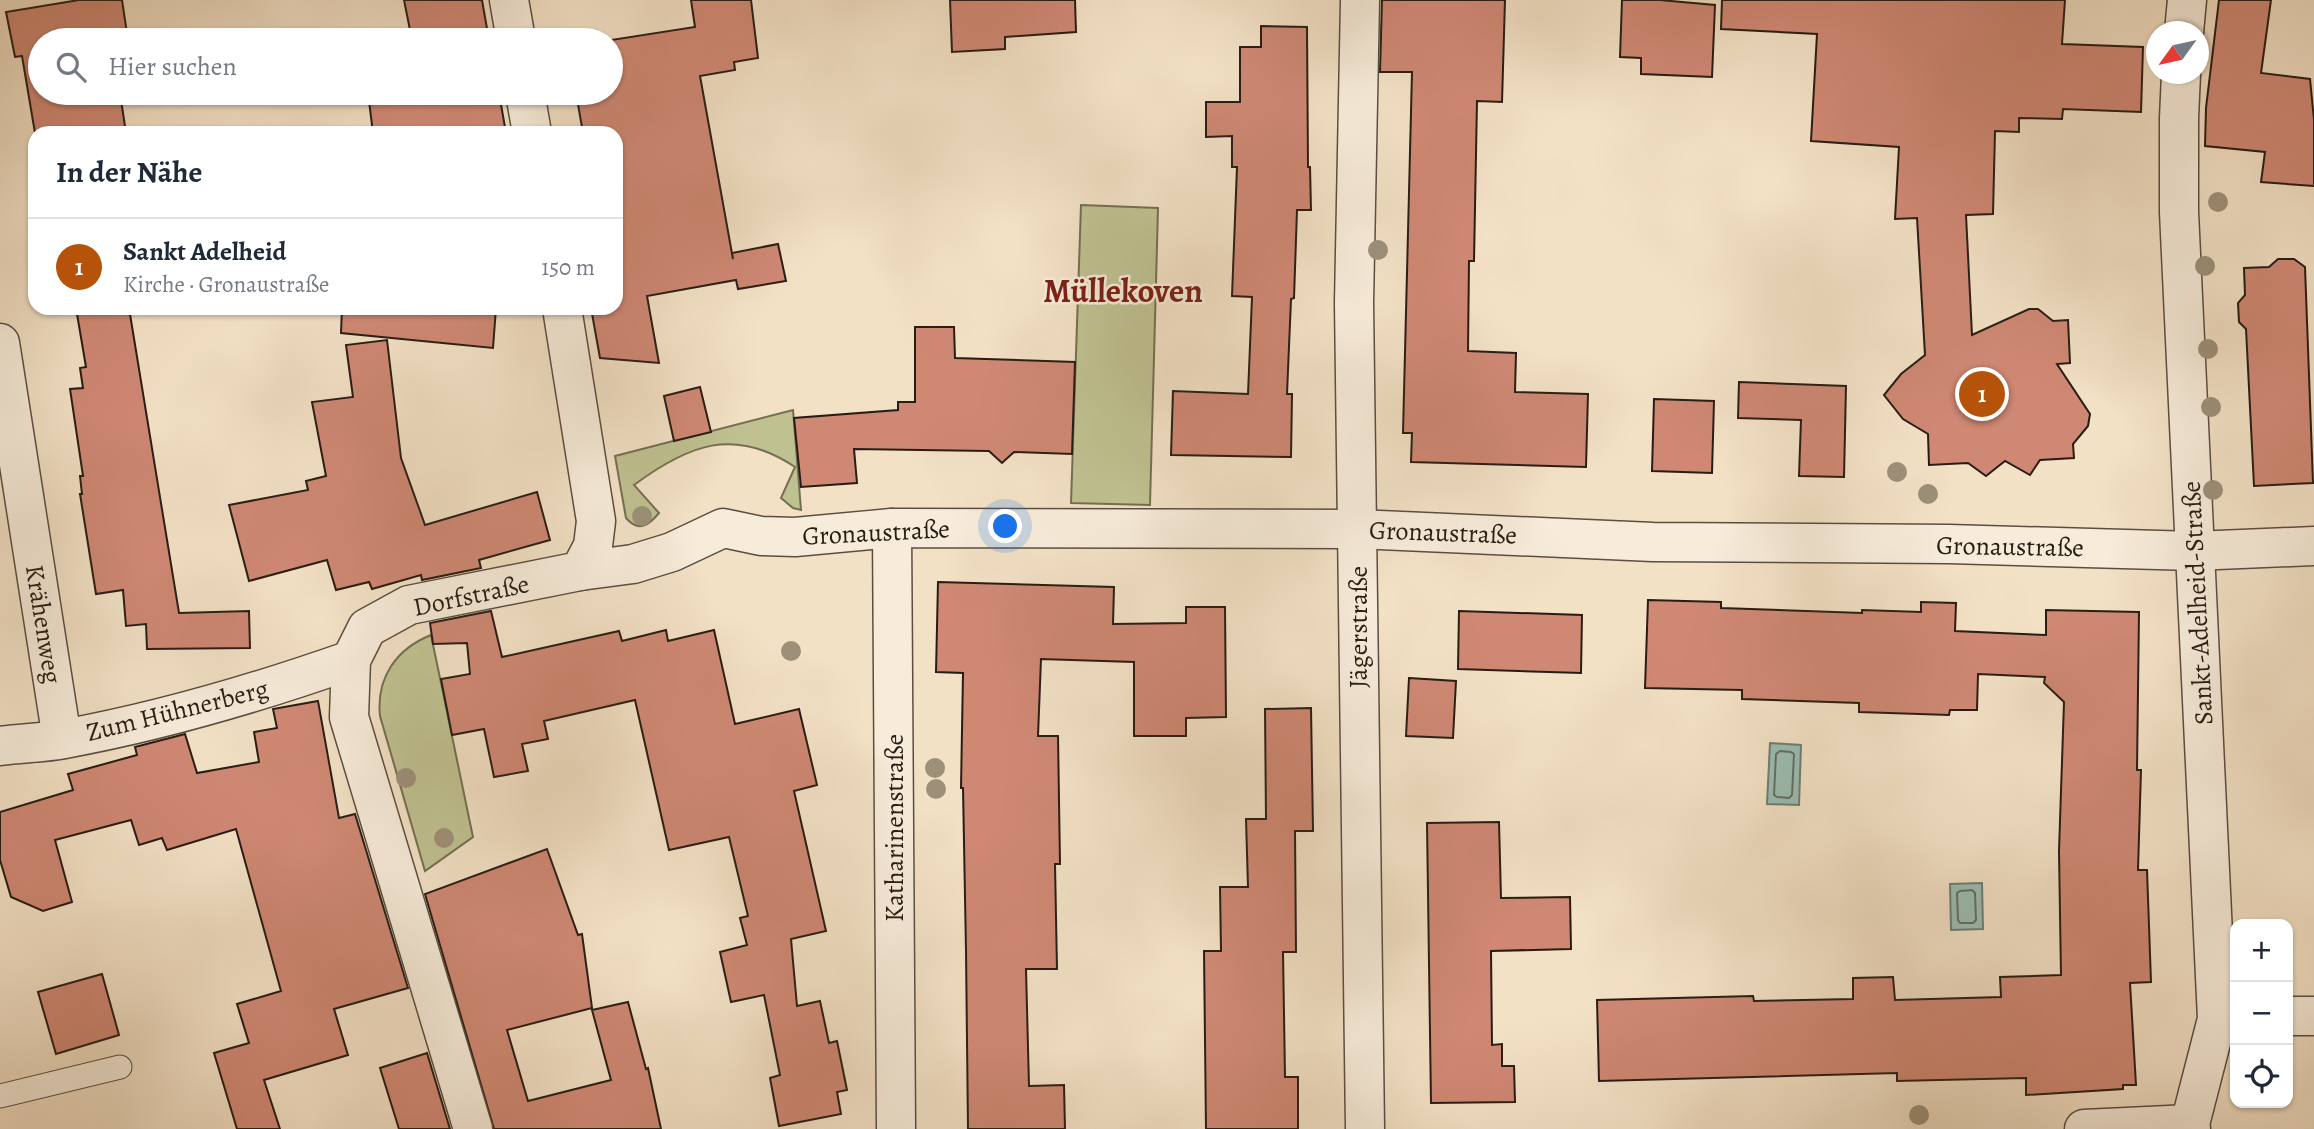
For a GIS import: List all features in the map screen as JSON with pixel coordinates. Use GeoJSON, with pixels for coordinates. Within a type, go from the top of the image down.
{"type":"FeatureCollection","features":[{"type":"Feature","properties":{"kind":"street"},"geometry":{"type":"LineString","coordinates":[[509,0],[514,28]]}},
{"type":"Feature","properties":{"kind":"street","name":"Jägerstraße"},"geometry":{"type":"LineString","coordinates":[[1360,0],[1354,303],[1365,1129]]}},
{"type":"Feature","properties":{"kind":"street"},"geometry":{"type":"LineString","coordinates":[[2185,21],[2187,0]]}},
{"type":"Feature","properties":{"kind":"street","name":"Sankt-Adelheid-Straße"},"geometry":{"type":"LineString","coordinates":[[2181,84],[2179,212],[2194,551],[2226,1018],[2190,1127]]}},
{"type":"Feature","properties":{"kind":"street"},"geometry":{"type":"LineString","coordinates":[[527,105],[531,126]]}},
{"type":"Feature","properties":{"kind":"street"},"geometry":{"type":"LineString","coordinates":[[563,315],[596,521],[593,546],[580,572]]}},
{"type":"Feature","properties":{"kind":"street","name":"Krähenweg"},"geometry":{"type":"LineString","coordinates":[[0,343],[62,739]]}},
{"type":"Feature","properties":{"kind":"street","name":"Gronaustraße"},"geometry":{"type":"LineString","coordinates":[[580,572],[633,564],[672,552],[723,528],[761,536],[795,537],[892,528],[1357,529],[1653,542],[1949,544],[2194,551],[2314,546]]}},
{"type":"Feature","properties":{"kind":"street","name":"Katharinenstraße"},"geometry":{"type":"LineString","coordinates":[[892,528],[896,1129]]}},
{"type":"Feature","properties":{"kind":"street","name":"Dorfstraße"},"geometry":{"type":"LineString","coordinates":[[473,1129],[349,717],[351,660],[367,628],[409,605],[580,572]]}},
{"type":"Feature","properties":{"kind":"street","name":"Zum Hühnerberg"},"geometry":{"type":"LineString","coordinates":[[0,746],[62,739],[226,701],[351,660]]}},
{"type":"Feature","properties":{"kind":"street"},"geometry":{"type":"LineString","coordinates":[[2293,1016],[2314,1016]]}},
{"type":"Feature","properties":{"kind":"street"},"geometry":{"type":"LineString","coordinates":[[2084,1129],[2190,1127]]}},
{"type":"Feature","properties":{"kind":"lane"},"geometry":{"type":"LineString","coordinates":[[0,1096],[120,1067]]}},
{"type":"Feature","properties":{"kind":"green space"},"geometry":{"type":"Polygon","coordinates":[[[1081,205],[1158,208],[1150,505],[1071,503],[1081,205]]]}},
{"type":"Feature","properties":{"kind":"green space"},"geometry":{"type":"Polygon","coordinates":[[[793,410],[801,510],[793,508],[781,498],[795,467],[773,454],[731,444],[693,451],[673,460],[634,485],[659,513],[644,526],[635,525],[626,518],[615,456],[793,410]]]}},
{"type":"Feature","properties":{"kind":"green space"},"geometry":{"type":"Polygon","coordinates":[[[431,635],[473,837],[425,871],[380,716],[380,702],[381,689],[391,666],[408,648],[431,635]]]}},
{"type":"Feature","properties":{"kind":"water"},"geometry":{"type":"Polygon","coordinates":[[[1770,743],[1801,745],[1799,805],[1767,804],[1770,743]]]}},
{"type":"Feature","properties":{"kind":"water"},"geometry":{"type":"Polygon","coordinates":[[[1982,883],[1983,929],[1951,930],[1950,884],[1982,883]]]}},
{"type":"Feature","properties":{"kind":"building"},"geometry":{"type":"Polygon","coordinates":[[[79,0],[122,0],[126,28],[28,28],[28,92],[22,56],[15,57],[6,12],[79,0]]]}},
{"type":"Feature","properties":{"kind":"building"},"geometry":{"type":"Polygon","coordinates":[[[404,0],[482,0],[487,28],[410,28],[404,0]]]}},
{"type":"Feature","properties":{"kind":"building"},"geometry":{"type":"Polygon","coordinates":[[[691,0],[751,0],[758,58],[734,62],[735,70],[700,76],[733,259],[732,253],[778,244],[786,281],[738,289],[736,280],[647,296],[659,363],[600,358],[592,315],[623,315],[623,126],[582,126],[578,105],[623,105],[623,38],[695,27],[691,0]]]}},
{"type":"Feature","properties":{"kind":"building"},"geometry":{"type":"Polygon","coordinates":[[[950,0],[1075,0],[1076,32],[1005,37],[1005,49],[952,52],[950,0]]]}},
{"type":"Feature","properties":{"kind":"building"},"geometry":{"type":"Polygon","coordinates":[[[1382,0],[1505,0],[1502,102],[1477,101],[1474,261],[1469,261],[1468,351],[1516,353],[1515,392],[1588,394],[1586,467],[1411,462],[1412,433],[1403,433],[1412,72],[1380,72],[1382,0]]]}},
{"type":"Feature","properties":{"kind":"building"},"geometry":{"type":"Polygon","coordinates":[[[1622,0],[1715,5],[1712,77],[1641,74],[1641,58],[1620,57],[1622,0]]]}},
{"type":"Feature","properties":{"kind":"building"},"geometry":{"type":"Polygon","coordinates":[[[1722,0],[2065,0],[2062,44],[2143,47],[2141,112],[2063,109],[2062,119],[2019,118],[2019,132],[1995,131],[1993,214],[1966,215],[1972,335],[2029,309],[2038,309],[2053,321],[2068,320],[2070,363],[2057,364],[2090,414],[2088,426],[2073,444],[2074,458],[2040,460],[2030,475],[2005,461],[1986,476],[1968,463],[1929,465],[1928,434],[1903,419],[1884,395],[1901,374],[1925,355],[1917,218],[1895,219],[1899,147],[1811,141],[1817,34],[1721,29],[1722,0]]]}},
{"type":"Feature","properties":{"kind":"building"},"geometry":{"type":"Polygon","coordinates":[[[2219,0],[2271,0],[2261,73],[2310,79],[2314,120],[2314,186],[2261,182],[2265,152],[2205,146],[2219,0]]]}},
{"type":"Feature","properties":{"kind":"building"},"geometry":{"type":"Polygon","coordinates":[[[1261,26],[1307,27],[1311,210],[1297,210],[1287,394],[1292,394],[1291,457],[1171,455],[1173,391],[1248,394],[1252,297],[1232,296],[1237,167],[1232,167],[1232,136],[1206,137],[1206,102],[1240,102],[1240,47],[1261,47],[1261,26]]]}},
{"type":"Feature","properties":{"kind":"building"},"geometry":{"type":"Polygon","coordinates":[[[30,105],[122,105],[125,126],[34,126],[30,105]]]}},
{"type":"Feature","properties":{"kind":"building"},"geometry":{"type":"Polygon","coordinates":[[[370,105],[501,105],[505,126],[372,126],[370,105]]]}},
{"type":"Feature","properties":{"kind":"building"},"geometry":{"type":"Polygon","coordinates":[[[2278,259],[2294,259],[2305,267],[2313,483],[2254,486],[2246,329],[2239,322],[2238,303],[2245,295],[2244,268],[2269,267],[2278,259]]]}},
{"type":"Feature","properties":{"kind":"building"},"geometry":{"type":"Polygon","coordinates":[[[77,315],[130,315],[179,613],[249,611],[250,648],[147,649],[146,624],[126,626],[123,590],[96,594],[80,494],[80,476],[83,476],[70,389],[83,388],[80,368],[86,367],[77,315]]]}},
{"type":"Feature","properties":{"kind":"building"},"geometry":{"type":"Polygon","coordinates":[[[342,315],[495,315],[493,348],[341,333],[342,315]]]}},
{"type":"Feature","properties":{"kind":"building"},"geometry":{"type":"Polygon","coordinates":[[[915,327],[954,327],[955,358],[1075,362],[1072,454],[1014,452],[1002,463],[989,451],[854,449],[857,483],[801,487],[794,418],[898,410],[898,402],[915,402],[915,327]]]}},
{"type":"Feature","properties":{"kind":"building"},"geometry":{"type":"Polygon","coordinates":[[[387,340],[401,458],[425,525],[537,492],[550,540],[479,560],[481,568],[422,580],[421,575],[372,589],[369,582],[336,590],[327,560],[249,581],[229,505],[308,490],[306,481],[326,476],[312,402],[353,397],[346,345],[387,340]]]}},
{"type":"Feature","properties":{"kind":"building"},"geometry":{"type":"Polygon","coordinates":[[[1739,382],[1846,386],[1844,477],[1799,476],[1801,420],[1738,418],[1739,382]]]}},
{"type":"Feature","properties":{"kind":"building"},"geometry":{"type":"Polygon","coordinates":[[[700,387],[711,432],[674,441],[664,396],[700,387]]]}},
{"type":"Feature","properties":{"kind":"building"},"geometry":{"type":"Polygon","coordinates":[[[1654,399],[1714,401],[1712,473],[1652,471],[1654,399]]]}},
{"type":"Feature","properties":{"kind":"building"},"geometry":{"type":"Polygon","coordinates":[[[938,582],[1114,587],[1113,624],[1186,623],[1186,607],[1225,607],[1226,717],[1186,718],[1186,736],[1134,736],[1134,662],[1041,659],[1038,736],[1058,736],[1060,864],[1055,864],[1057,969],[1026,969],[1029,1086],[1064,1085],[1065,1129],[968,1129],[961,788],[963,673],[936,672],[938,582]]]}},
{"type":"Feature","properties":{"kind":"building"},"geometry":{"type":"Polygon","coordinates":[[[1648,600],[1721,602],[1721,608],[1862,613],[1862,610],[1921,612],[1921,602],[1956,603],[1955,631],[2046,635],[2046,610],[2139,612],[2137,770],[2141,770],[2138,870],[2147,870],[2151,982],[2130,983],[2136,1085],[2123,1085],[2123,1089],[2026,1095],[2026,1078],[1897,1081],[1897,1073],[1599,1081],[1597,1000],[1753,996],[1754,1001],[1853,999],[1853,978],[1893,977],[1895,1000],[2001,997],[2000,977],[2061,975],[2059,851],[2064,702],[2044,683],[2045,677],[1978,674],[1977,710],[1950,710],[1949,715],[1859,712],[1859,703],[1742,699],[1742,690],[1645,688],[1648,600]]]}},
{"type":"Feature","properties":{"kind":"building"},"geometry":{"type":"Polygon","coordinates":[[[491,611],[502,657],[619,631],[622,641],[666,630],[668,641],[714,630],[735,724],[799,709],[817,785],[794,791],[826,931],[791,939],[797,1006],[820,1001],[829,1043],[837,1041],[847,1090],[837,1092],[841,1114],[779,1126],[770,1078],[780,1075],[764,995],[731,1002],[720,952],[747,945],[740,918],[748,916],[729,837],[669,850],[635,700],[544,721],[548,739],[522,744],[528,771],[494,777],[484,729],[452,735],[441,679],[470,674],[467,643],[433,644],[430,623],[491,611]]]}},
{"type":"Feature","properties":{"kind":"building"},"geometry":{"type":"Polygon","coordinates":[[[1459,611],[1582,615],[1581,673],[1458,669],[1459,611]]]}},
{"type":"Feature","properties":{"kind":"building"},"geometry":{"type":"Polygon","coordinates":[[[1409,678],[1456,681],[1453,738],[1406,736],[1409,678]]]}},
{"type":"Feature","properties":{"kind":"building"},"geometry":{"type":"Polygon","coordinates":[[[318,701],[339,818],[355,814],[408,988],[334,1009],[348,1055],[264,1080],[280,1129],[237,1129],[214,1053],[249,1043],[237,1004],[281,991],[236,829],[167,850],[162,838],[139,845],[131,820],[55,840],[72,902],[43,911],[11,897],[0,860],[0,812],[73,790],[68,774],[137,755],[135,747],[185,734],[197,773],[259,762],[254,732],[277,728],[273,709],[318,701]]]}},
{"type":"Feature","properties":{"kind":"building"},"geometry":{"type":"Polygon","coordinates":[[[1311,708],[1313,831],[1295,831],[1296,952],[1283,952],[1285,1077],[1298,1077],[1298,1129],[1206,1129],[1204,951],[1221,951],[1220,887],[1248,887],[1246,819],[1266,819],[1265,709],[1311,708]]]}},
{"type":"Feature","properties":{"kind":"building"},"geometry":{"type":"Polygon","coordinates":[[[1499,822],[1501,898],[1570,897],[1571,949],[1491,951],[1492,1045],[1502,1044],[1502,1066],[1514,1066],[1515,1102],[1431,1103],[1427,823],[1499,822]]]}},
{"type":"Feature","properties":{"kind":"building"},"geometry":{"type":"Polygon","coordinates":[[[547,849],[578,935],[582,934],[592,1008],[507,1030],[528,1101],[611,1080],[592,1010],[628,1002],[646,1069],[648,1068],[661,1129],[494,1129],[425,894],[547,849]]]}},
{"type":"Feature","properties":{"kind":"building"},"geometry":{"type":"Polygon","coordinates":[[[102,974],[119,1035],[56,1054],[38,992],[102,974]]]}},
{"type":"Feature","properties":{"kind":"building"},"geometry":{"type":"Polygon","coordinates":[[[427,1053],[450,1129],[399,1129],[380,1068],[427,1053]]]}},
{"type":"Feature","properties":{"kind":"place","name":"Sankt Adelheid"},"geometry":{"type":"Point","coordinates":[1982,394]}},
{"type":"Feature","properties":{"kind":"district","name":"Müllekoven"},"geometry":{"type":"Point","coordinates":[1123,290]}}]}
